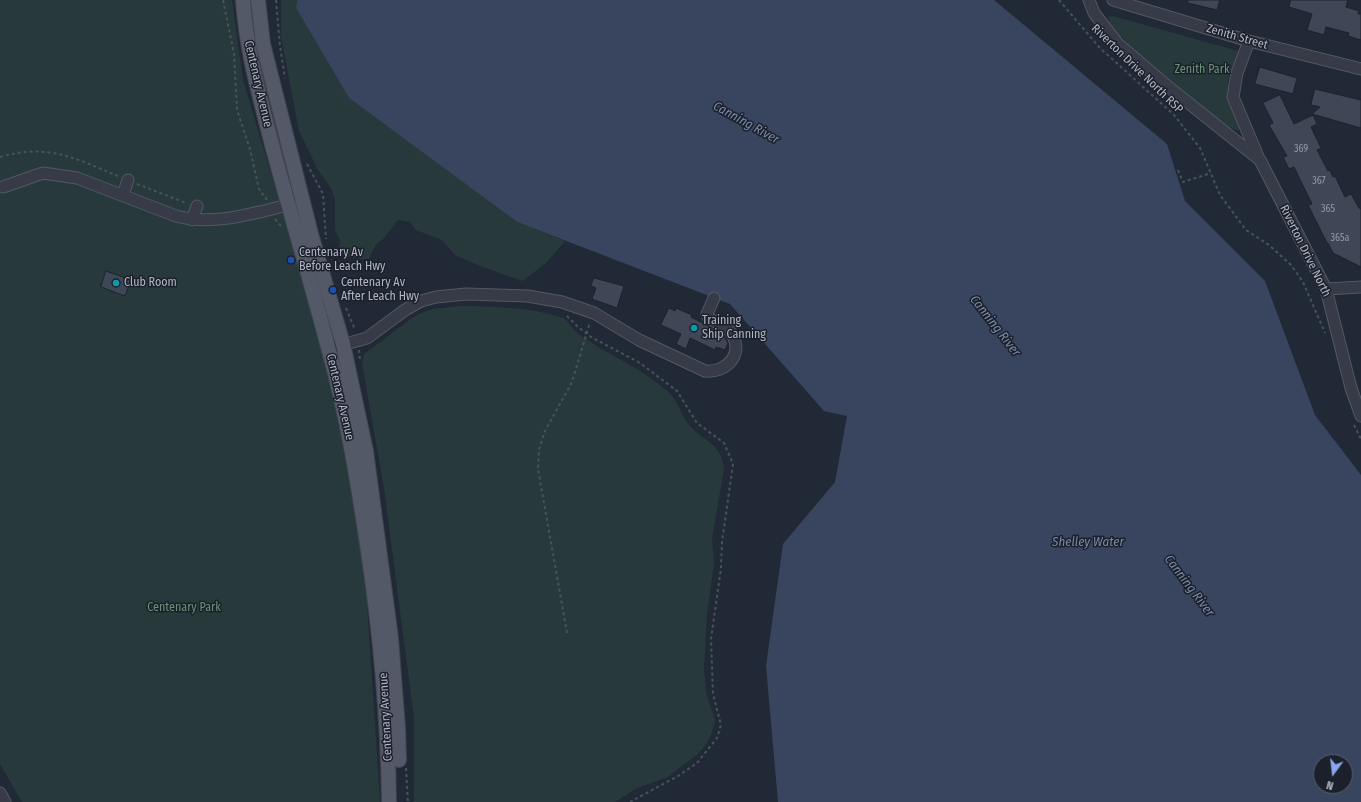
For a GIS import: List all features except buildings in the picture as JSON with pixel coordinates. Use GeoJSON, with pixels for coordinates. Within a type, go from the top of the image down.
{"type":"FeatureCollection","features":[{"type":"Feature","properties":{"kind":"main road","name":"Centenary Avenue"},"geometry":{"type":"LineString","coordinates":[[243,0],[249,50],[254,76],[288,205],[329,348],[357,474],[378,621],[388,738],[390,802]]}},
{"type":"Feature","properties":{"kind":"main road","name":"Centenary Avenue"},"geometry":{"type":"LineString","coordinates":[[258,0],[266,56],[311,234],[343,344],[366,451],[391,638],[398,728],[399,802]]}},
{"type":"Feature","properties":{"kind":"street","name":"Riverton Drive North"},"geometry":{"type":"LineString","coordinates":[[1089,0],[1094,13],[1118,44],[1166,85],[1260,160]]}},
{"type":"Feature","properties":{"kind":"street","name":"Zenith Street"},"geometry":{"type":"LineString","coordinates":[[1113,0],[1249,42],[1361,69]]}},
{"type":"Feature","properties":{"kind":"street","name":"Riverton Drive North"},"geometry":{"type":"LineString","coordinates":[[1249,42],[1237,73],[1233,97],[1260,160],[1326,289],[1357,418]]}},
{"type":"Feature","properties":{"kind":"street"},"geometry":{"type":"LineString","coordinates":[[3,187],[43,173],[77,178],[93,189],[123,195],[158,214],[192,220],[211,221],[288,205]]}},
{"type":"Feature","properties":{"kind":"street"},"geometry":{"type":"LineString","coordinates":[[123,195],[128,180]]}},
{"type":"Feature","properties":{"kind":"street"},"geometry":{"type":"LineString","coordinates":[[192,220],[197,206]]}},
{"type":"Feature","properties":{"kind":"street"},"geometry":{"type":"LineString","coordinates":[[1326,289],[1361,287]]}},
{"type":"Feature","properties":{"kind":"street"},"geometry":{"type":"LineString","coordinates":[[329,348],[367,338],[405,310],[421,301],[436,297],[466,294],[528,296],[562,302],[594,313],[640,340],[705,371],[712,371],[719,370],[730,363],[735,357],[737,349],[729,330],[708,317],[707,314],[714,298]]}},
{"type":"Feature","properties":{"kind":"street"},"geometry":{"type":"LineString","coordinates":[[0,793],[5,802]]}},
{"type":"Feature","properties":{"kind":"path"},"geometry":{"type":"LineString","coordinates":[[223,0],[234,54],[237,110],[250,149],[259,189],[267,199],[271,218],[277,220],[282,229]]}},
{"type":"Feature","properties":{"kind":"path","name":"Riverton Drive North RSP"},"geometry":{"type":"LineString","coordinates":[[1059,0],[1099,47],[1174,115],[1200,148],[1220,195],[1246,230],[1274,250],[1291,266],[1303,282],[1326,338]]}},
{"type":"Feature","properties":{"kind":"path"},"geometry":{"type":"LineString","coordinates":[[1178,170],[1182,182],[1211,173]]}},
{"type":"Feature","properties":{"kind":"path"},"geometry":{"type":"LineString","coordinates":[[561,313],[567,315],[586,333],[640,363],[677,391],[697,423],[724,443],[732,464],[722,542],[721,568],[711,638],[713,694],[721,725],[717,738],[697,763],[678,776],[630,802]]}},
{"type":"Feature","properties":{"kind":"path"},"geometry":{"type":"LineString","coordinates":[[567,633],[538,469],[544,433],[572,382],[586,333],[594,313]]}},
{"type":"Feature","properties":{"kind":"path"},"geometry":{"type":"LineString","coordinates":[[360,352],[364,349]]}},
{"type":"Feature","properties":{"kind":"path"},"geometry":{"type":"LineString","coordinates":[[1357,418],[1361,439]]}},
{"type":"Feature","properties":{"kind":"green space","name":"Centenary Park"},"geometry":{"type":"Polygon","coordinates":[[[0,0],[232,0],[243,80],[324,350],[364,558],[380,802],[22,802],[0,764],[0,0]]]}},
{"type":"Feature","properties":{"kind":"green space"},"geometry":{"type":"Polygon","coordinates":[[[281,0],[297,0],[296,8],[349,98],[517,222],[565,241],[547,262],[523,281],[480,266],[455,255],[442,240],[416,230],[410,222],[398,220],[383,239],[376,244],[369,259],[344,256],[339,250],[340,241],[335,230],[335,199],[331,188],[318,170],[299,131],[281,36],[281,0]]]}},
{"type":"Feature","properties":{"kind":"green space","name":"Zenith Park"},"geometry":{"type":"Polygon","coordinates":[[[1113,16],[1238,51],[1239,55],[1230,74],[1228,91],[1233,108],[1243,127],[1238,131],[1227,126],[1160,72],[1124,40],[1108,17],[1113,16]]]}},
{"type":"Feature","properties":{"kind":"green space"},"geometry":{"type":"Polygon","coordinates":[[[460,306],[498,307],[526,310],[563,318],[577,333],[637,369],[660,385],[674,399],[690,426],[712,444],[720,453],[724,469],[712,538],[714,564],[707,614],[704,668],[706,693],[715,720],[712,732],[707,743],[698,754],[666,778],[637,788],[615,802],[414,802],[414,718],[384,488],[362,363],[364,354],[412,318],[433,309],[460,306]]]}},
{"type":"Feature","properties":{"kind":"water","name":"Shelley Water"},"geometry":{"type":"Polygon","coordinates":[[[297,0],[994,0],[1167,144],[1185,201],[1265,281],[1315,415],[1361,475],[1361,802],[778,802],[766,666],[783,544],[835,482],[847,416],[824,411],[730,304],[517,222],[349,98],[296,8],[297,0]]]}},
{"type":"Feature","properties":{"kind":"place","name":"Centenary Av Before Leach Hwy"},"geometry":{"type":"Point","coordinates":[291,260]}},
{"type":"Feature","properties":{"kind":"place","name":"Club Room"},"geometry":{"type":"Point","coordinates":[116,283]}},
{"type":"Feature","properties":{"kind":"place","name":"Centenary Av After Leach Hwy"},"geometry":{"type":"Point","coordinates":[333,290]}},
{"type":"Feature","properties":{"kind":"place","name":"Training Ship Canning"},"geometry":{"type":"Point","coordinates":[694,328]}},
{"type":"Feature","properties":{"kind":"water label","name":"Canning River"},"geometry":{"type":"Point","coordinates":[746,123]}},
{"type":"Feature","properties":{"kind":"water label","name":"Canning River"},"geometry":{"type":"Point","coordinates":[995,326]}},
{"type":"Feature","properties":{"kind":"water label","name":"Canning River"},"geometry":{"type":"Point","coordinates":[1189,586]}}]}
